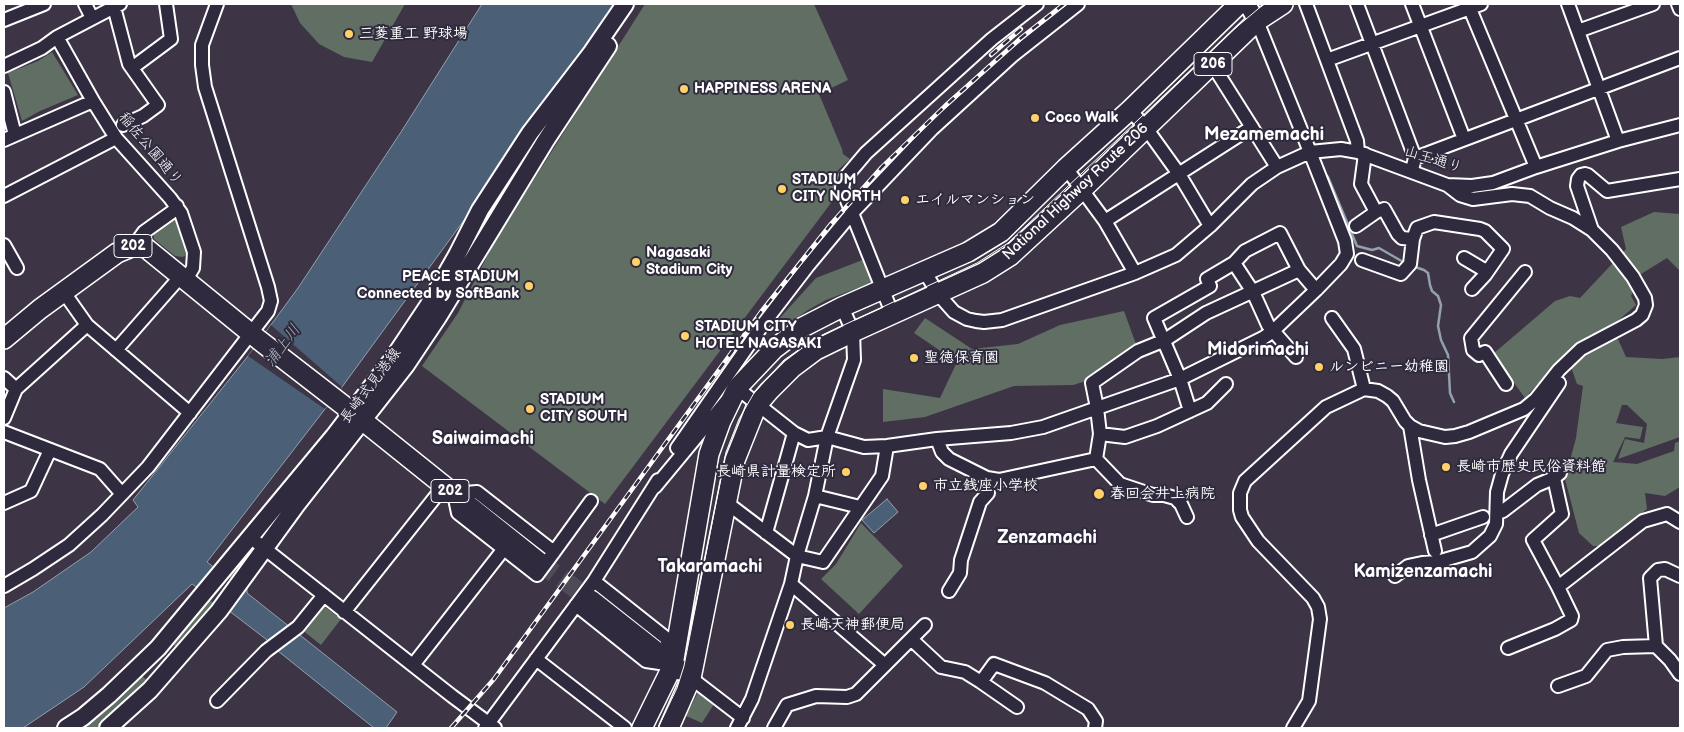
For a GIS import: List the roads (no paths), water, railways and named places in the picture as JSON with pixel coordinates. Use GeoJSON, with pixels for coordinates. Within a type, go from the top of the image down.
{"type":"FeatureCollection","features":[{"type":"Feature","properties":{"kind":"highway","name":"National Highway Route 206"},"geometry":{"type":"LineString","coordinates":[[642,728],[672,665],[709,454],[721,421],[737,388],[774,349],[803,327],[842,307],[968,252],[1001,232],[1239,4]]}},
{"type":"Feature","properties":{"kind":"highway","name":"National Highway Route 206"},"geometry":{"type":"LineString","coordinates":[[669,728],[691,678],[735,460],[757,405],[792,368],[816,350],[892,313],[938,294],[1010,256],[1257,21],[1283,4]]}},
{"type":"Feature","properties":{"kind":"highway","name":"202"},"geometry":{"type":"LineString","coordinates":[[4,339],[63,291],[117,253],[134,246],[149,249],[255,337],[449,490],[547,557]]}},
{"type":"Feature","properties":{"kind":"highway"},"geometry":{"type":"LineString","coordinates":[[587,595],[672,665],[691,678]]}},
{"type":"Feature","properties":{"kind":"main road","name":"長崎式見港線"},"geometry":{"type":"LineString","coordinates":[[108,728],[150,690],[219,610],[265,548],[357,416],[428,306],[480,210],[530,133],[592,52],[625,4]]}},
{"type":"Feature","properties":{"kind":"main road","name":"長崎式見港線"},"geometry":{"type":"LineString","coordinates":[[67,728],[84,717],[158,648],[287,494],[406,365],[541,149],[602,57],[633,4]]}},
{"type":"Feature","properties":{"kind":"main road"},"geometry":{"type":"LineString","coordinates":[[1239,4],[1257,21]]}},
{"type":"Feature","properties":{"kind":"street"},"geometry":{"type":"LineString","coordinates":[[4,20],[44,4]]}},
{"type":"Feature","properties":{"kind":"street"},"geometry":{"type":"LineString","coordinates":[[84,4],[92,18]]}},
{"type":"Feature","properties":{"kind":"street"},"geometry":{"type":"LineString","coordinates":[[132,68],[171,39],[166,4]]}},
{"type":"Feature","properties":{"kind":"street"},"geometry":{"type":"LineString","coordinates":[[4,586],[68,545],[102,515],[148,467],[190,413],[255,337],[268,311],[271,301],[205,87],[202,45],[217,4]]}},
{"type":"Feature","properties":{"kind":"street"},"geometry":{"type":"LineString","coordinates":[[892,313],[842,188],[844,180],[866,153],[992,39],[1037,4]]}},
{"type":"Feature","properties":{"kind":"street"},"geometry":{"type":"LineString","coordinates":[[250,537],[490,726],[536,659],[587,595],[692,425],[807,267],[852,213],[932,129],[1012,56],[1078,4]]}},
{"type":"Feature","properties":{"kind":"street"},"geometry":{"type":"LineString","coordinates":[[1306,4],[1362,153],[1360,184],[1376,212]]}},
{"type":"Feature","properties":{"kind":"street"},"geometry":{"type":"LineString","coordinates":[[1357,4],[1415,158],[1411,172]]}},
{"type":"Feature","properties":{"kind":"street"},"geometry":{"type":"LineString","coordinates":[[1412,4],[1464,139]]}},
{"type":"Feature","properties":{"kind":"street"},"geometry":{"type":"LineString","coordinates":[[1568,4],[1618,141]]}},
{"type":"Feature","properties":{"kind":"street"},"geometry":{"type":"LineString","coordinates":[[1578,32],[1653,4]]}},
{"type":"Feature","properties":{"kind":"street"},"geometry":{"type":"LineString","coordinates":[[1678,4],[1680,9]]}},
{"type":"Feature","properties":{"kind":"street"},"geometry":{"type":"LineString","coordinates":[[4,66],[42,48],[57,37],[117,5],[129,64],[158,105],[143,116],[123,125]]}},
{"type":"Feature","properties":{"kind":"street"},"geometry":{"type":"LineString","coordinates":[[1327,60],[1473,5],[1536,167]]}},
{"type":"Feature","properties":{"kind":"street"},"geometry":{"type":"LineString","coordinates":[[655,487],[737,388],[794,434],[808,440],[827,437],[864,447],[1011,433],[1042,427],[1180,378],[1255,342],[1273,331],[1316,290],[1348,254],[1345,241],[1257,21]]}},
{"type":"Feature","properties":{"kind":"street","name":"稲佐公園通り"},"geometry":{"type":"LineString","coordinates":[[57,37],[116,138],[177,206],[187,228],[194,252],[193,268],[183,278]]}},
{"type":"Feature","properties":{"kind":"street"},"geometry":{"type":"LineString","coordinates":[[1415,158],[1680,58]]}},
{"type":"Feature","properties":{"kind":"street"},"geometry":{"type":"LineString","coordinates":[[1212,64],[1277,167]]}},
{"type":"Feature","properties":{"kind":"street"},"geometry":{"type":"LineString","coordinates":[[4,92],[9,137],[93,101]]}},
{"type":"Feature","properties":{"kind":"street"},"geometry":{"type":"LineString","coordinates":[[1130,110],[1146,128],[1179,174],[1210,226]]}},
{"type":"Feature","properties":{"kind":"street","name":"山王通り"},"geometry":{"type":"LineString","coordinates":[[925,272],[938,294],[954,312],[967,319],[984,322],[1002,320],[1135,273],[1176,255],[1210,226],[1252,184],[1277,167],[1310,152],[1341,149],[1362,153],[1446,185],[1482,185],[1618,141],[1680,125]]}},
{"type":"Feature","properties":{"kind":"street"},"geometry":{"type":"LineString","coordinates":[[1105,221],[1252,127]]}},
{"type":"Feature","properties":{"kind":"street"},"geometry":{"type":"LineString","coordinates":[[4,196],[116,138]]}},
{"type":"Feature","properties":{"kind":"street"},"geometry":{"type":"LineString","coordinates":[[1066,168],[1105,221],[1135,273]]}},
{"type":"Feature","properties":{"kind":"street"},"geometry":{"type":"LineString","coordinates":[[1592,230],[1577,186],[1581,175],[1588,175],[1608,191],[1680,179]]}},
{"type":"Feature","properties":{"kind":"street"},"geometry":{"type":"LineString","coordinates":[[1293,728],[1309,701],[1319,630],[1318,608],[1313,598],[1258,541],[1248,528],[1240,510],[1240,493],[1245,481],[1326,407],[1364,389],[1378,391],[1387,396],[1393,401],[1410,426],[1445,437],[1469,432],[1524,408],[1536,399],[1563,365],[1581,349],[1636,320],[1642,315],[1646,305],[1645,298],[1633,277],[1612,250],[1592,230],[1573,218],[1550,208],[1530,196],[1512,194],[1473,199],[1460,195],[1446,185]]}},
{"type":"Feature","properties":{"kind":"street"},"geometry":{"type":"LineString","coordinates":[[134,246],[144,232],[172,212],[177,206]]}},
{"type":"Feature","properties":{"kind":"street"},"geometry":{"type":"LineString","coordinates":[[1356,226],[1376,212],[1384,209],[1398,234],[1402,238],[1412,239]]}},
{"type":"Feature","properties":{"kind":"street"},"geometry":{"type":"LineString","coordinates":[[1362,260],[1401,274],[1410,264],[1412,239],[1417,228],[1430,222],[1480,229],[1485,231],[1503,249],[1472,289]]}},
{"type":"Feature","properties":{"kind":"street"},"geometry":{"type":"LineString","coordinates":[[1190,411],[1180,378],[1164,345],[1164,340],[1154,318],[1210,286],[1207,279],[1234,262],[1245,251],[1280,233],[1299,270],[1316,290]]}},
{"type":"Feature","properties":{"kind":"street"},"geometry":{"type":"LineString","coordinates":[[4,245],[17,268]]}},
{"type":"Feature","properties":{"kind":"street"},"geometry":{"type":"LineString","coordinates":[[1464,258],[1486,271]]}},
{"type":"Feature","properties":{"kind":"street"},"geometry":{"type":"LineString","coordinates":[[1234,262],[1253,292],[1268,325],[1296,357]]}},
{"type":"Feature","properties":{"kind":"street"},"geometry":{"type":"LineString","coordinates":[[1096,459],[1100,434],[1092,383],[1138,351],[1164,340],[1206,313],[1299,270]]}},
{"type":"Feature","properties":{"kind":"street"},"geometry":{"type":"LineString","coordinates":[[1506,384],[1485,352],[1479,355],[1473,350],[1471,338],[1525,272]]}},
{"type":"Feature","properties":{"kind":"street"},"geometry":{"type":"LineString","coordinates":[[116,350],[183,278]]}},
{"type":"Feature","properties":{"kind":"street"},"geometry":{"type":"LineString","coordinates":[[63,291],[87,325],[190,413]]}},
{"type":"Feature","properties":{"kind":"street"},"geometry":{"type":"LineString","coordinates":[[691,678],[740,723],[760,674],[791,584],[827,437],[854,360],[853,332],[842,307]]}},
{"type":"Feature","properties":{"kind":"street"},"geometry":{"type":"LineString","coordinates":[[1332,318],[1354,348],[1364,389]]}},
{"type":"Feature","properties":{"kind":"street"},"geometry":{"type":"LineString","coordinates":[[4,418],[16,389],[87,325]]}},
{"type":"Feature","properties":{"kind":"street"},"geometry":{"type":"LineString","coordinates":[[1395,576],[1408,566],[1438,562],[1472,552],[1490,536],[1496,524],[1497,492],[1502,474],[1511,454],[1566,373],[1563,365]]}},
{"type":"Feature","properties":{"kind":"street"},"geometry":{"type":"LineString","coordinates":[[4,378],[16,389]]}},
{"type":"Feature","properties":{"kind":"street"},"geometry":{"type":"LineString","coordinates":[[1100,434],[1125,437],[1156,426],[1207,403],[1226,384]]}},
{"type":"Feature","properties":{"kind":"street"},"geometry":{"type":"LineString","coordinates":[[1410,426],[1419,480],[1435,550]]}},
{"type":"Feature","properties":{"kind":"street"},"geometry":{"type":"LineString","coordinates":[[4,432],[100,470],[122,494]]}},
{"type":"Feature","properties":{"kind":"street"},"geometry":{"type":"LineString","coordinates":[[766,533],[794,434]]}},
{"type":"Feature","properties":{"kind":"street"},"geometry":{"type":"LineString","coordinates":[[937,439],[942,452],[949,459],[987,478],[999,480],[1096,459]]}},
{"type":"Feature","properties":{"kind":"street"},"geometry":{"type":"LineString","coordinates":[[727,503],[797,556],[823,562],[882,476],[887,446]]}},
{"type":"Feature","properties":{"kind":"street"},"geometry":{"type":"LineString","coordinates":[[4,503],[31,491],[50,450]]}},
{"type":"Feature","properties":{"kind":"street"},"geometry":{"type":"LineString","coordinates":[[1096,459],[1120,484],[1153,495],[1175,498],[1181,504],[1187,517]]}},
{"type":"Feature","properties":{"kind":"street"},"geometry":{"type":"LineString","coordinates":[[1497,513],[1503,511],[1537,485],[1557,475],[1562,514],[1533,540],[1572,616],[1570,620],[1554,629],[1508,648]]}},
{"type":"Feature","properties":{"kind":"street"},"geometry":{"type":"LineString","coordinates":[[344,612],[449,490],[458,514],[537,575],[547,557],[591,501]]}},
{"type":"Feature","properties":{"kind":"street"},"geometry":{"type":"LineString","coordinates":[[950,591],[960,573],[961,560],[980,502],[988,493]]}},
{"type":"Feature","properties":{"kind":"street"},"geometry":{"type":"LineString","coordinates":[[814,496],[860,507]]}},
{"type":"Feature","properties":{"kind":"street"},"geometry":{"type":"LineString","coordinates":[[1558,587],[1643,521],[1667,514],[1680,522]]}},
{"type":"Feature","properties":{"kind":"street"},"geometry":{"type":"LineString","coordinates":[[1431,534],[1483,517]]}},
{"type":"Feature","properties":{"kind":"street"},"geometry":{"type":"LineString","coordinates":[[413,665],[503,550]]}},
{"type":"Feature","properties":{"kind":"street"},"geometry":{"type":"LineString","coordinates":[[1680,576],[1665,569],[1658,570],[1650,578],[1656,646],[1680,674]]}},
{"type":"Feature","properties":{"kind":"street"},"geometry":{"type":"LineString","coordinates":[[791,584],[885,665]]}},
{"type":"Feature","properties":{"kind":"street"},"geometry":{"type":"LineString","coordinates":[[217,701],[266,651],[298,627],[324,595]]}},
{"type":"Feature","properties":{"kind":"street"},"geometry":{"type":"LineString","coordinates":[[774,728],[788,706],[816,696],[847,697],[862,689],[925,625]]}},
{"type":"Feature","properties":{"kind":"street"},"geometry":{"type":"LineString","coordinates":[[911,639],[941,667],[965,672],[1017,707]]}},
{"type":"Feature","properties":{"kind":"street"},"geometry":{"type":"LineString","coordinates":[[1558,686],[1586,676],[1607,650],[1656,646]]}},
{"type":"Feature","properties":{"kind":"street"},"geometry":{"type":"LineString","coordinates":[[536,659],[625,728]]}},
{"type":"Feature","properties":{"kind":"street"},"geometry":{"type":"LineString","coordinates":[[981,682],[994,664],[1045,683],[1088,709],[1096,720],[1094,728]]}},
{"type":"Feature","properties":{"kind":"water","name":"浦上川"},"geometry":{"type":"Polygon","coordinates":[[[482,4],[615,4],[486,190],[342,387],[207,562],[234,583],[247,588],[247,593],[397,712],[386,728],[374,728],[278,651],[278,648],[192,584],[84,687],[23,728],[4,728],[4,608],[33,592],[91,552],[138,507],[133,500],[248,356],[298,288],[401,132],[482,4]]]}},
{"type":"Feature","properties":{"kind":"water"},"geometry":{"type":"Polygon","coordinates":[[[887,499],[898,512],[874,533],[862,520],[887,499]]]}},
{"type":"Feature","properties":{"kind":"waterway"},"geometry":{"type":"LineString","coordinates":[[1324,173],[1328,177],[1357,246],[1372,250],[1379,248],[1405,263]]}},
{"type":"Feature","properties":{"kind":"waterway"},"geometry":{"type":"LineString","coordinates":[[1412,266],[1428,273],[1432,291],[1438,296],[1441,305],[1438,326],[1441,340],[1448,355],[1450,393],[1454,402]]}},
{"type":"Feature","properties":{"kind":"tunnel"},"geometry":{"type":"LineString","coordinates":[[539,562],[591,600]]}},
{"type":"Feature","properties":{"kind":"tram line"},"geometry":{"type":"LineString","coordinates":[[658,728],[677,688],[684,666],[726,452],[739,419],[754,393],[784,360],[816,338],[977,263],[1008,243],[1233,30],[1264,4]]}},
{"type":"Feature","properties":{"kind":"railway"},"geometry":{"type":"LineString","coordinates":[[451,728],[494,679],[761,312],[831,224],[882,167],[945,106],[1021,38],[1064,4]]}},
{"type":"Feature","properties":{"kind":"railway"},"geometry":{"type":"LineString","coordinates":[[991,55],[1021,29]]}},
{"type":"Feature","properties":{"kind":"place","name":"三菱重工 野球場"},"geometry":{"type":"Point","coordinates":[349,34]}},
{"type":"Feature","properties":{"kind":"place","name":"HAPPINESS ARENA"},"geometry":{"type":"Point","coordinates":[684,89]}},
{"type":"Feature","properties":{"kind":"place","name":"Coco Walk"},"geometry":{"type":"Point","coordinates":[1035,118]}},
{"type":"Feature","properties":{"kind":"place","name":"STADIUM CITY NORTH"},"geometry":{"type":"Point","coordinates":[782,189]}},
{"type":"Feature","properties":{"kind":"place","name":"エイルマンション"},"geometry":{"type":"Point","coordinates":[905,200]}},
{"type":"Feature","properties":{"kind":"place","name":"Nagasaki Stadium City"},"geometry":{"type":"Point","coordinates":[636,262]}},
{"type":"Feature","properties":{"kind":"place","name":"PEACE STADIUM Connected by SoftBank"},"geometry":{"type":"Point","coordinates":[529,286]}},
{"type":"Feature","properties":{"kind":"place","name":"STADIUM CITY HOTEL NAGASAKI"},"geometry":{"type":"Point","coordinates":[685,336]}},
{"type":"Feature","properties":{"kind":"place","name":"聖徳保育園"},"geometry":{"type":"Point","coordinates":[914,358]}},
{"type":"Feature","properties":{"kind":"place","name":"ルンビニー幼稚園"},"geometry":{"type":"Point","coordinates":[1319,367]}},
{"type":"Feature","properties":{"kind":"place","name":"STADIUM CITY SOUTH"},"geometry":{"type":"Point","coordinates":[530,409]}},
{"type":"Feature","properties":{"kind":"place","name":"長崎市歴史民俗資料館"},"geometry":{"type":"Point","coordinates":[1446,467]}},
{"type":"Feature","properties":{"kind":"place","name":"長崎県計量検定所"},"geometry":{"type":"Point","coordinates":[846,472]}},
{"type":"Feature","properties":{"kind":"place","name":"市立銭座小学校"},"geometry":{"type":"Point","coordinates":[923,486]}},
{"type":"Feature","properties":{"kind":"place","name":"春回会井上病院"},"geometry":{"type":"Point","coordinates":[1099,494]}},
{"type":"Feature","properties":{"kind":"place","name":"長崎天神郵便局"},"geometry":{"type":"Point","coordinates":[790,625]}},
{"type":"Feature","properties":{"kind":"district","name":"Mezamemachi"},"geometry":{"type":"Point","coordinates":[1264,135]}},
{"type":"Feature","properties":{"kind":"district","name":"Midorimachi"},"geometry":{"type":"Point","coordinates":[1258,350]}},
{"type":"Feature","properties":{"kind":"district","name":"Saiwaimachi"},"geometry":{"type":"Point","coordinates":[483,439]}},
{"type":"Feature","properties":{"kind":"district","name":"Zenzamachi"},"geometry":{"type":"Point","coordinates":[1047,538]}},
{"type":"Feature","properties":{"kind":"district","name":"Takaramachi"},"geometry":{"type":"Point","coordinates":[710,567]}},
{"type":"Feature","properties":{"kind":"district","name":"Kamizenzamachi"},"geometry":{"type":"Point","coordinates":[1423,572]}}]}
